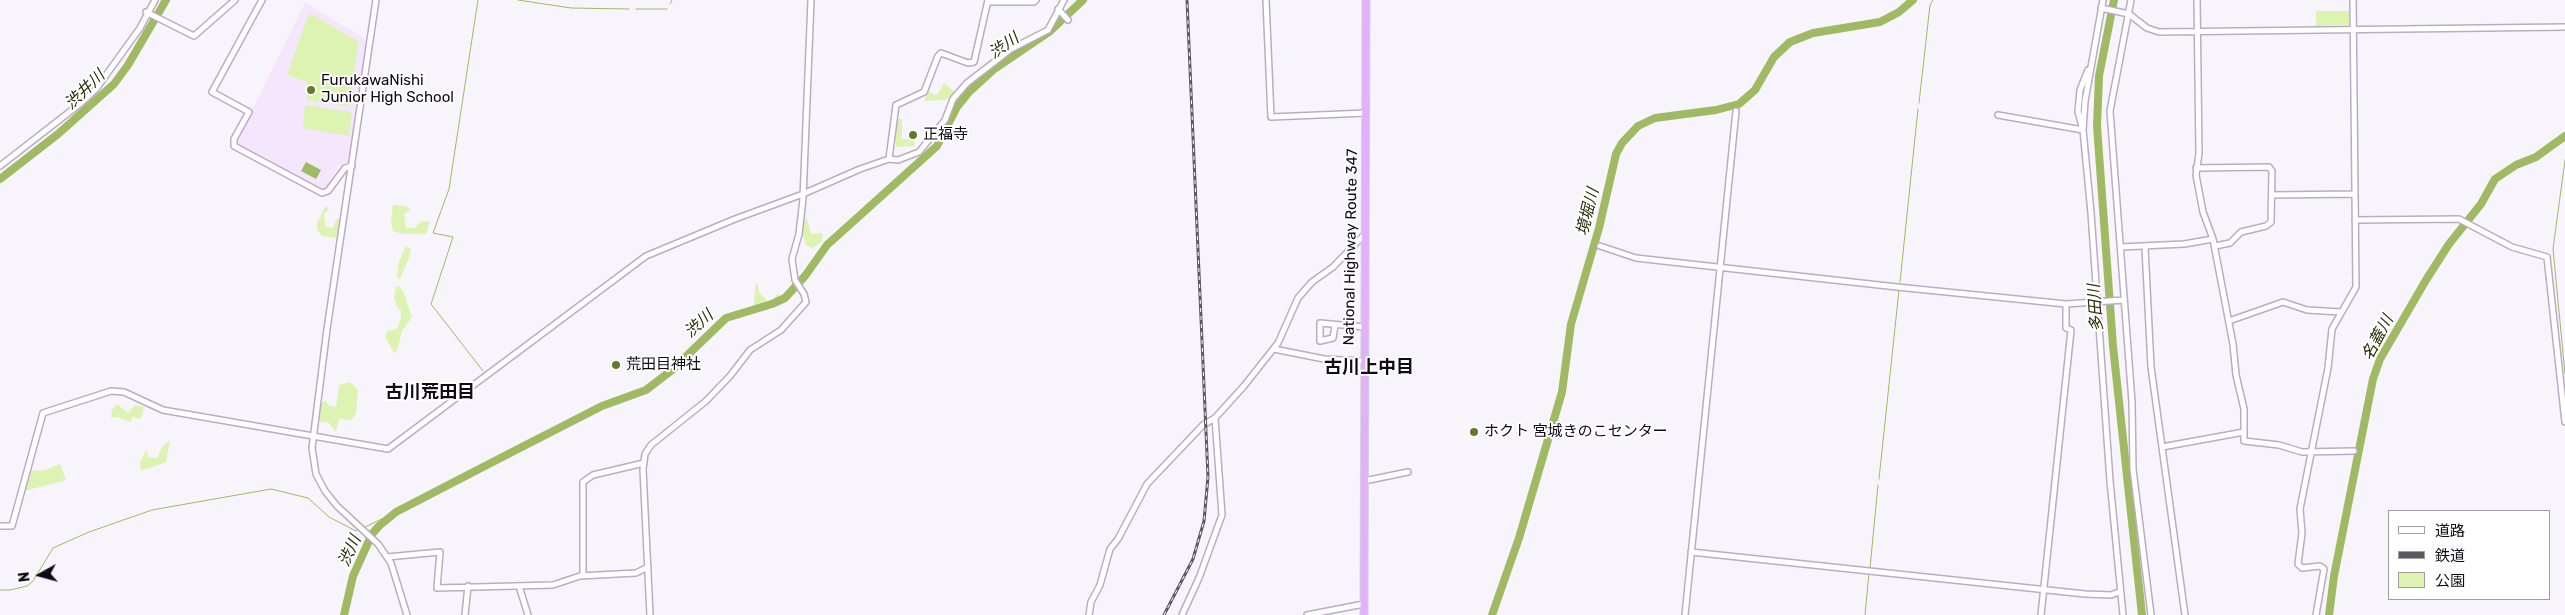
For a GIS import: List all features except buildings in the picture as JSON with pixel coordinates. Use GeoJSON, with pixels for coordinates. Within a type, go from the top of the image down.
{"type":"FeatureCollection","features":[{"type":"Feature","properties":{"kind":"highway","name":"National Highway Route 347"},"geometry":{"type":"LineString","coordinates":[[1364,615],[1363,361],[1366,0]]}},
{"type":"Feature","properties":{"kind":"street"},"geometry":{"type":"LineString","coordinates":[[0,166],[81,103],[96,89],[140,28],[155,0]]}},
{"type":"Feature","properties":{"kind":"street"},"geometry":{"type":"LineString","coordinates":[[147,13],[194,36],[235,0]]}},
{"type":"Feature","properties":{"kind":"street"},"geometry":{"type":"LineString","coordinates":[[262,0],[212,92],[249,112],[234,139],[234,146],[322,193],[328,191],[345,168],[352,166]]}},
{"type":"Feature","properties":{"kind":"street"},"geometry":{"type":"LineString","coordinates":[[376,0],[312,437],[313,460],[320,483],[330,498],[378,544],[387,557],[406,615]]}},
{"type":"Feature","properties":{"kind":"street"},"geometry":{"type":"LineString","coordinates":[[650,615],[645,454],[651,445],[706,401],[730,376],[750,350],[781,330],[806,302],[804,294],[795,280],[792,259],[802,215],[804,194],[810,0]]}},
{"type":"Feature","properties":{"kind":"street"},"geometry":{"type":"LineString","coordinates":[[889,159],[896,105],[924,92],[938,56],[941,53],[968,63],[974,62],[988,1],[1034,2],[1036,0]]}},
{"type":"Feature","properties":{"kind":"street"},"geometry":{"type":"LineString","coordinates":[[0,526],[12,526],[43,413],[111,391],[124,392],[163,410],[388,449],[646,256],[735,218],[804,194],[860,169],[889,159],[898,160],[919,152],[945,120],[954,100],[968,82],[1011,49],[1048,30],[1064,0]]}},
{"type":"Feature","properties":{"kind":"street"},"geometry":{"type":"LineString","coordinates":[[1266,0],[1271,117],[1366,113]]}},
{"type":"Feature","properties":{"kind":"street"},"geometry":{"type":"LineString","coordinates":[[2103,0],[2091,66],[2083,130],[2098,302],[2119,592],[2123,615]]}},
{"type":"Feature","properties":{"kind":"street"},"geometry":{"type":"LineString","coordinates":[[2132,0],[2110,102],[2123,300],[2132,402],[2133,469],[2151,615]]}},
{"type":"Feature","properties":{"kind":"street"},"geometry":{"type":"LineString","coordinates":[[2197,0],[2199,153],[2196,168],[2204,212],[2213,239],[2229,321],[2236,375],[2244,409],[2244,442],[2311,452],[2354,451]]}},
{"type":"Feature","properties":{"kind":"street"},"geometry":{"type":"LineString","coordinates":[[2316,615],[2324,569],[2320,566],[2302,568],[2298,564],[2302,533],[2301,501],[2328,368],[2331,332],[2356,287],[2353,0]]}},
{"type":"Feature","properties":{"kind":"street"},"geometry":{"type":"LineString","coordinates":[[2102,8],[2128,14],[2154,31],[2565,27]]}},
{"type":"Feature","properties":{"kind":"street"},"geometry":{"type":"LineString","coordinates":[[1058,9],[1068,20]]}},
{"type":"Feature","properties":{"kind":"street"},"geometry":{"type":"LineString","coordinates":[[1684,615],[1736,111]]}},
{"type":"Feature","properties":{"kind":"street"},"geometry":{"type":"LineString","coordinates":[[1998,114],[2083,130]]}},
{"type":"Feature","properties":{"kind":"street"},"geometry":{"type":"LineString","coordinates":[[2196,168],[2269,167],[2272,171],[2272,219],[2269,224],[2241,232],[2230,243],[2214,246]]}},
{"type":"Feature","properties":{"kind":"street"},"geometry":{"type":"LineString","coordinates":[[2272,195],[2355,194]]}},
{"type":"Feature","properties":{"kind":"street"},"geometry":{"type":"LineString","coordinates":[[2355,220],[2462,220],[2512,247],[2547,257],[2565,422]]}},
{"type":"Feature","properties":{"kind":"street"},"geometry":{"type":"LineString","coordinates":[[1089,615],[1091,602],[1100,585],[1110,549],[1118,538],[1144,488],[1162,466],[1203,425],[1216,418],[1274,349],[1298,298],[1312,282],[1333,267],[1364,235]]}},
{"type":"Feature","properties":{"kind":"street"},"geometry":{"type":"LineString","coordinates":[[2121,247],[2193,244],[2213,239]]}},
{"type":"Feature","properties":{"kind":"street"},"geometry":{"type":"LineString","coordinates":[[1600,246],[1636,258],[2066,304],[2123,300]]}},
{"type":"Feature","properties":{"kind":"street"},"geometry":{"type":"LineString","coordinates":[[2145,247],[2149,339],[2185,615]]}},
{"type":"Feature","properties":{"kind":"street"},"geometry":{"type":"LineString","coordinates":[[2229,321],[2283,302],[2307,310],[2341,312]]}},
{"type":"Feature","properties":{"kind":"street"},"geometry":{"type":"LineString","coordinates":[[2041,615],[2071,330],[2066,328],[2066,304]]}},
{"type":"Feature","properties":{"kind":"street"},"geometry":{"type":"LineString","coordinates":[[1335,325],[1364,327]]}},
{"type":"Feature","properties":{"kind":"street"},"geometry":{"type":"LineString","coordinates":[[1274,349],[1324,359],[1363,361]]}},
{"type":"Feature","properties":{"kind":"street"},"geometry":{"type":"LineString","coordinates":[[1182,615],[1222,515],[1216,418]]}},
{"type":"Feature","properties":{"kind":"street"},"geometry":{"type":"LineString","coordinates":[[2162,447],[2244,432]]}},
{"type":"Feature","properties":{"kind":"street"},"geometry":{"type":"LineString","coordinates":[[583,575],[583,482],[593,475],[644,463]]}},
{"type":"Feature","properties":{"kind":"street"},"geometry":{"type":"LineString","coordinates":[[1364,481],[1408,472]]}},
{"type":"Feature","properties":{"kind":"street"},"geometry":{"type":"LineString","coordinates":[[387,557],[440,552],[437,588],[553,585],[583,575],[636,573],[648,567]]}},
{"type":"Feature","properties":{"kind":"street"},"geometry":{"type":"LineString","coordinates":[[1692,552],[2043,589],[2111,595],[2119,592]]}},
{"type":"Feature","properties":{"kind":"street"},"geometry":{"type":"LineString","coordinates":[[466,615],[468,586]]}},
{"type":"Feature","properties":{"kind":"street"},"geometry":{"type":"LineString","coordinates":[[519,586],[528,615]]}},
{"type":"Feature","properties":{"kind":"street"},"geometry":{"type":"LineString","coordinates":[[1307,615],[1364,604]]}},
{"type":"Feature","properties":{"kind":"shaded area","name":"FurukawaNishi Junior High School"},"geometry":{"type":"Polygon","coordinates":[[[305,3],[366,39],[349,162],[338,167],[326,188],[319,189],[239,147],[237,141],[305,3]]]}},
{"type":"Feature","properties":{"kind":"shaded area"},"geometry":{"type":"Polygon","coordinates":[[[306,162],[321,170],[316,179],[301,171],[306,162]]]}},
{"type":"Feature","properties":{"kind":"green space"},"geometry":{"type":"Polygon","coordinates":[[[2316,11],[2349,11],[2349,25],[2316,26],[2316,11]]]}},
{"type":"Feature","properties":{"kind":"green space"},"geometry":{"type":"Polygon","coordinates":[[[309,13],[359,42],[349,106],[307,100],[307,82],[287,75],[309,13]]]}},
{"type":"Feature","properties":{"kind":"green space"},"geometry":{"type":"Polygon","coordinates":[[[944,83],[955,92],[952,97],[945,100],[925,101],[926,93],[929,90],[934,95],[938,94],[944,83]]]}},
{"type":"Feature","properties":{"kind":"green space"},"geometry":{"type":"Polygon","coordinates":[[[305,105],[352,112],[349,136],[303,128],[305,105]]]}},
{"type":"Feature","properties":{"kind":"green space"},"geometry":{"type":"Polygon","coordinates":[[[895,119],[902,119],[902,139],[915,139],[915,146],[896,147],[895,119]]]}},
{"type":"Feature","properties":{"kind":"green space"},"geometry":{"type":"Polygon","coordinates":[[[326,205],[329,210],[324,213],[326,227],[333,228],[336,220],[339,218],[341,220],[339,236],[336,238],[322,236],[317,229],[317,223],[326,205]]]}},
{"type":"Feature","properties":{"kind":"green space"},"geometry":{"type":"Polygon","coordinates":[[[393,205],[406,206],[411,210],[404,214],[406,228],[414,228],[422,221],[430,222],[426,234],[402,234],[393,231],[391,222],[393,205]]]}},
{"type":"Feature","properties":{"kind":"green space"},"geometry":{"type":"Polygon","coordinates":[[[806,215],[811,234],[822,233],[823,237],[822,241],[813,248],[806,245],[802,234],[806,215]]]}},
{"type":"Feature","properties":{"kind":"green space"},"geometry":{"type":"Polygon","coordinates":[[[406,246],[411,249],[410,255],[400,279],[397,278],[398,264],[406,246]]]}},
{"type":"Feature","properties":{"kind":"green space"},"geometry":{"type":"Polygon","coordinates":[[[755,284],[758,285],[759,292],[767,301],[773,301],[777,294],[781,297],[781,302],[763,310],[754,308],[755,284]]]}},
{"type":"Feature","properties":{"kind":"green space"},"geometry":{"type":"Polygon","coordinates":[[[396,286],[400,287],[403,291],[412,317],[402,331],[397,351],[394,353],[385,336],[387,331],[397,329],[401,318],[401,311],[397,307],[394,298],[396,286]]]}},
{"type":"Feature","properties":{"kind":"green space"},"geometry":{"type":"Polygon","coordinates":[[[350,382],[358,390],[356,414],[351,420],[339,419],[336,432],[328,422],[320,422],[321,405],[323,401],[326,401],[329,406],[336,407],[339,385],[350,382]]]}},
{"type":"Feature","properties":{"kind":"green space"},"geometry":{"type":"Polygon","coordinates":[[[117,404],[128,413],[135,405],[144,407],[140,419],[133,417],[130,422],[117,417],[111,418],[112,410],[117,404]]]}},
{"type":"Feature","properties":{"kind":"green space"},"geometry":{"type":"Polygon","coordinates":[[[170,440],[166,462],[141,471],[140,462],[147,449],[148,457],[157,458],[162,447],[170,440]]]}},
{"type":"Feature","properties":{"kind":"green space"},"geometry":{"type":"Polygon","coordinates":[[[60,464],[66,480],[24,491],[31,471],[45,470],[60,464]]]}},
{"type":"Feature","properties":{"kind":"waterway","name":"渋井川"},"geometry":{"type":"LineString","coordinates":[[0,179],[58,134],[114,84],[128,65],[166,0]]}},
{"type":"Feature","properties":{"kind":"waterway"},"geometry":{"type":"LineString","coordinates":[[478,0],[449,189],[433,233],[453,237],[431,304],[483,371]]}},
{"type":"Feature","properties":{"kind":"waterway"},"geometry":{"type":"LineString","coordinates":[[518,0],[571,8],[629,9]]}},
{"type":"Feature","properties":{"kind":"waterway"},"geometry":{"type":"LineString","coordinates":[[670,4],[672,0]]}},
{"type":"Feature","properties":{"kind":"waterway","name":"渋川"},"geometry":{"type":"LineString","coordinates":[[344,615],[353,576],[372,534],[379,526],[396,512],[602,406],[646,390],[672,370],[726,318],[772,304],[785,298],[805,276],[827,245],[937,146],[957,107],[969,92],[993,70],[1049,32],[1083,0]]}},
{"type":"Feature","properties":{"kind":"waterway","name":"境堀川"},"geometry":{"type":"LineString","coordinates":[[1492,615],[1519,538],[1562,392],[1571,324],[1599,228],[1616,154],[1622,143],[1638,126],[1655,118],[1716,110],[1739,104],[1755,90],[1774,57],[1790,42],[1813,33],[1880,22],[1899,12],[1913,0]]}},
{"type":"Feature","properties":{"kind":"waterway"},"geometry":{"type":"LineString","coordinates":[[1919,103],[1930,5],[1933,0]]}},
{"type":"Feature","properties":{"kind":"waterway","name":"多田川"},"geometry":{"type":"LineString","coordinates":[[2114,0],[2099,76],[2097,126],[2113,346],[2142,615]]}},
{"type":"Feature","properties":{"kind":"waterway"},"geometry":{"type":"LineString","coordinates":[[636,9],[667,9]]}},
{"type":"Feature","properties":{"kind":"waterway"},"geometry":{"type":"LineString","coordinates":[[1900,282],[1918,109]]}},
{"type":"Feature","properties":{"kind":"waterway","name":"名蓋川"},"geometry":{"type":"LineString","coordinates":[[2329,615],[2334,576],[2373,379],[2380,359],[2426,280],[2449,244],[2481,204],[2495,179],[2516,165],[2536,157],[2565,136]]}},
{"type":"Feature","properties":{"kind":"waterway"},"geometry":{"type":"LineString","coordinates":[[2565,160],[2553,249],[2565,374]]}},
{"type":"Feature","properties":{"kind":"waterway"},"geometry":{"type":"LineString","coordinates":[[1879,479],[1899,290]]}},
{"type":"Feature","properties":{"kind":"waterway"},"geometry":{"type":"LineString","coordinates":[[1870,568],[1878,485]]}},
{"type":"Feature","properties":{"kind":"waterway"},"geometry":{"type":"LineString","coordinates":[[0,590],[27,586],[33,581],[53,548],[89,532],[152,510],[271,489],[308,498],[329,517],[356,531],[359,529]]}},
{"type":"Feature","properties":{"kind":"waterway"},"geometry":{"type":"LineString","coordinates":[[363,528],[396,512]]}},
{"type":"Feature","properties":{"kind":"waterway"},"geometry":{"type":"LineString","coordinates":[[1865,615],[1869,573]]}},
{"type":"Feature","properties":{"kind":"railway"},"geometry":{"type":"LineString","coordinates":[[1164,615],[1193,559],[1204,521],[1208,477],[1187,0]]}},
{"type":"Feature","properties":{"kind":"place","name":"FurukawaNishi Junior High School"},"geometry":{"type":"Point","coordinates":[311,90]}},
{"type":"Feature","properties":{"kind":"place","name":"正福寺"},"geometry":{"type":"Point","coordinates":[913,135]}},
{"type":"Feature","properties":{"kind":"place","name":"荒田目神社"},"geometry":{"type":"Point","coordinates":[616,365]}},
{"type":"Feature","properties":{"kind":"place","name":"ホクト 宮城きのこセンター"},"geometry":{"type":"Point","coordinates":[1474,432]}},
{"type":"Feature","properties":{"kind":"district","name":"古川上中目"},"geometry":{"type":"Point","coordinates":[1369,368]}},
{"type":"Feature","properties":{"kind":"district","name":"古川荒田目"},"geometry":{"type":"Point","coordinates":[430,393]}}]}
